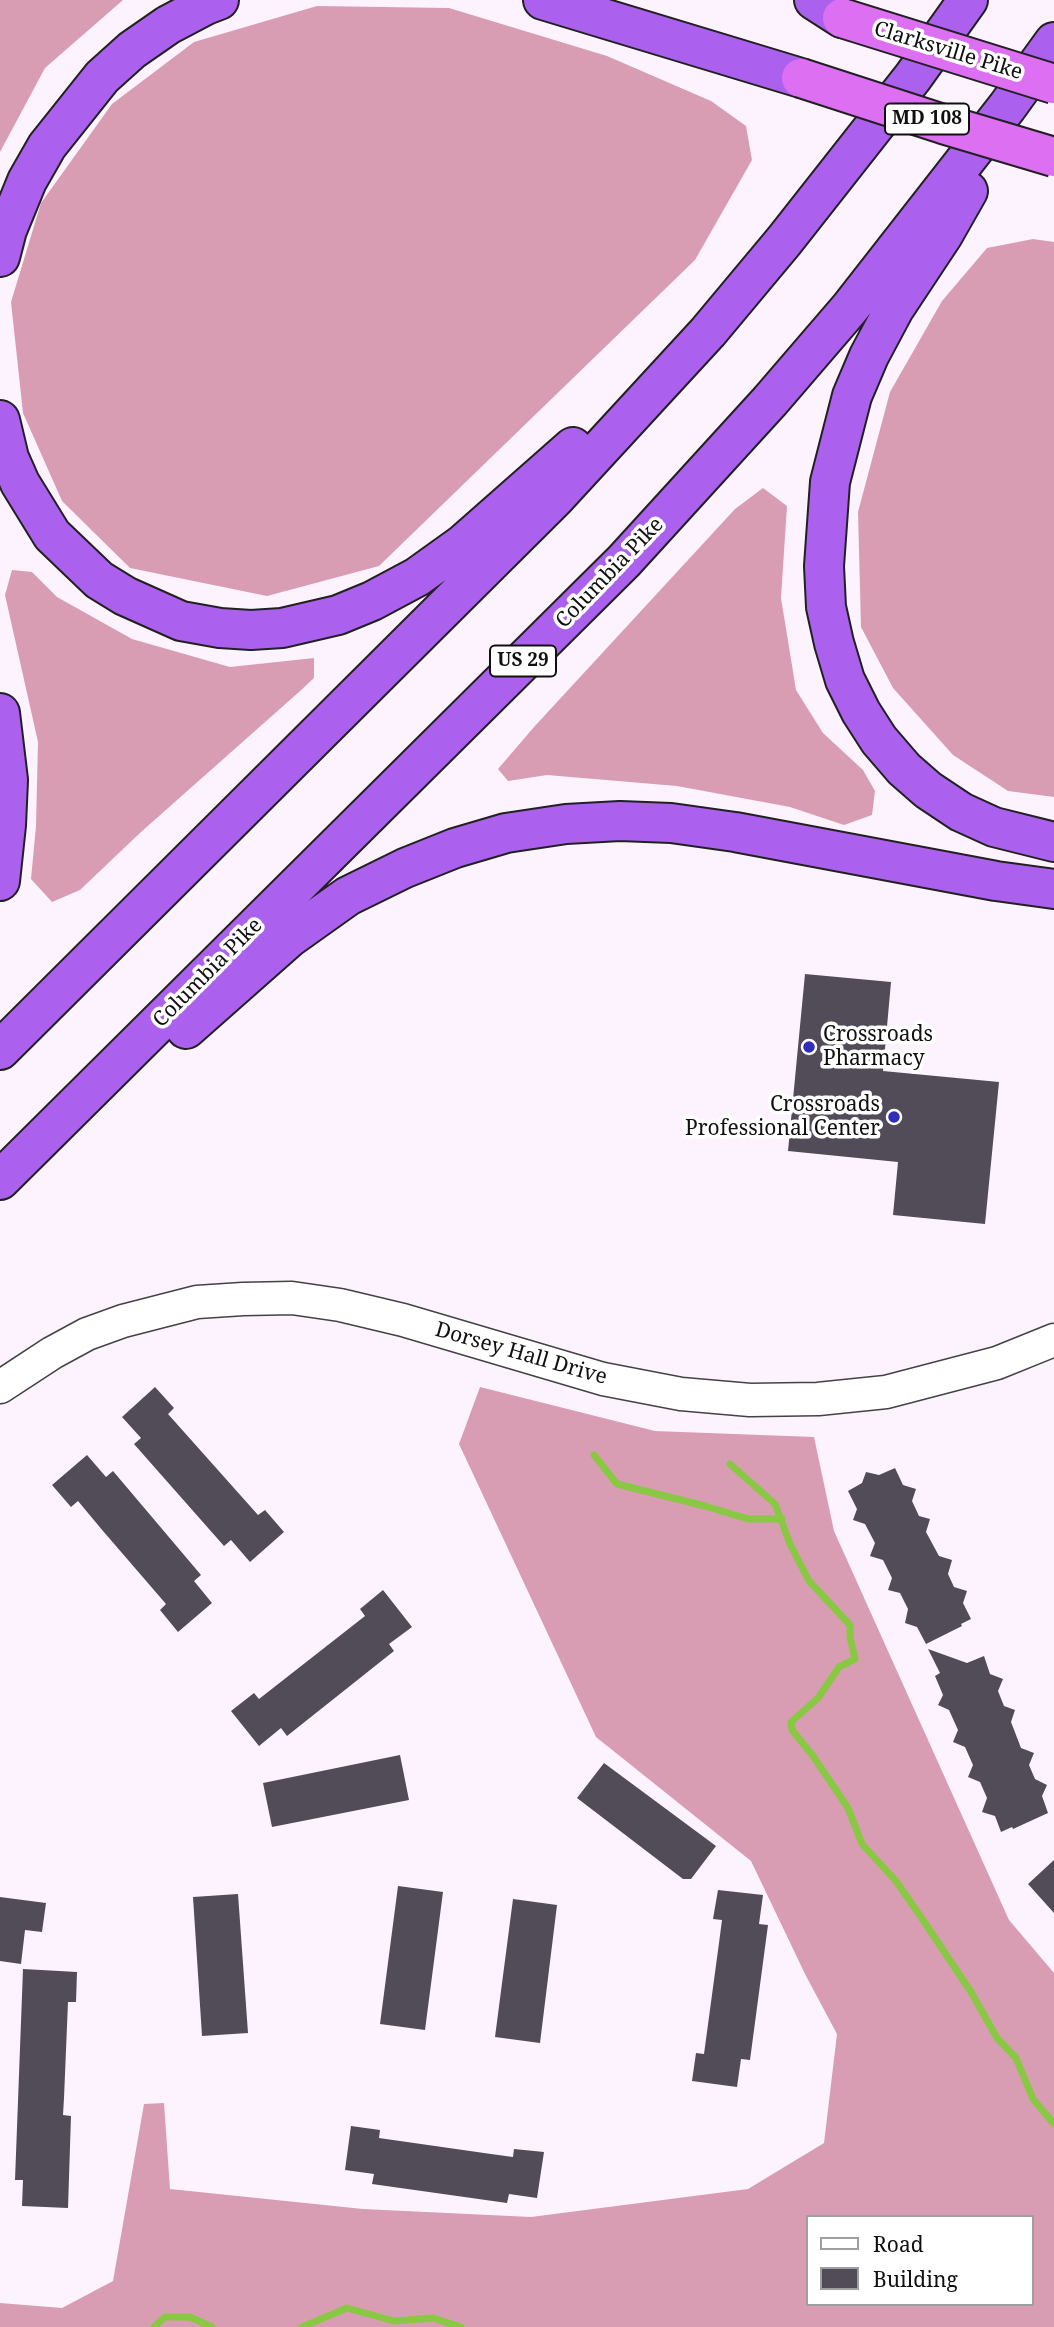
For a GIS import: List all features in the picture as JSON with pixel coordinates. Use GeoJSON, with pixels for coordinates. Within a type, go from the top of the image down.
{"type":"FeatureCollection","features":[{"type":"Feature","properties":{"kind":"highway"},"geometry":{"type":"LineString","coordinates":[[0,257],[7,230],[47,146],[102,77],[132,50],[167,25],[219,0]]}},
{"type":"Feature","properties":{"kind":"highway"},"geometry":{"type":"LineString","coordinates":[[543,0],[801,78]]}},
{"type":"Feature","properties":{"kind":"highway"},"geometry":{"type":"LineString","coordinates":[[0,1050],[556,497],[708,332],[844,166],[967,2]]}},
{"type":"Feature","properties":{"kind":"highway"},"geometry":{"type":"LineString","coordinates":[[1054,42],[943,235],[894,309],[869,356],[852,396],[830,482],[824,566],[826,607],[845,680],[879,740],[904,769],[928,790],[961,812],[994,827],[1054,842]]}},
{"type":"Feature","properties":{"kind":"highway","name":"Columbia Pike"},"geometry":{"type":"LineString","coordinates":[[0,1180],[624,561],[850,308],[991,128],[1054,42]]}},
{"type":"Feature","properties":{"kind":"highway"},"geometry":{"type":"LineString","coordinates":[[0,421],[9,458],[20,483],[52,535],[99,580],[125,596],[181,621],[220,628],[282,628],[338,615],[372,601],[417,577],[463,544],[708,332]]}},
{"type":"Feature","properties":{"kind":"highway"},"geometry":{"type":"LineString","coordinates":[[0,713],[8,780],[0,881]]}},
{"type":"Feature","properties":{"kind":"highway"},"geometry":{"type":"LineString","coordinates":[[0,1192],[289,938],[348,896],[405,868],[455,848],[506,833],[620,821],[671,823],[1054,889]]}},
{"type":"Feature","properties":{"kind":"main road","name":"Clarksville Pike"},"geometry":{"type":"LineString","coordinates":[[828,9],[1054,84]]}},
{"type":"Feature","properties":{"kind":"main road","name":"MD 108"},"geometry":{"type":"LineString","coordinates":[[801,78],[1054,157]]}},
{"type":"Feature","properties":{"kind":"street","name":"Dorsey Hall Drive"},"geometry":{"type":"LineString","coordinates":[[0,1387],[87,1334],[123,1321],[197,1302],[243,1299],[292,1298],[340,1305],[403,1320],[603,1378],[681,1394],[750,1400],[818,1399],[886,1392],[997,1363],[1054,1340]]}},
{"type":"Feature","properties":{"kind":"shaded area"},"geometry":{"type":"Polygon","coordinates":[[[0,0],[123,0],[45,68],[0,152],[0,0]]]}},
{"type":"Feature","properties":{"kind":"shaded area"},"geometry":{"type":"Polygon","coordinates":[[[317,6],[449,8],[607,56],[711,101],[746,126],[752,160],[695,260],[379,566],[267,596],[130,568],[62,501],[23,413],[11,302],[41,203],[112,104],[194,42],[317,6]]]}},
{"type":"Feature","properties":{"kind":"shaded area"},"geometry":{"type":"Polygon","coordinates":[[[1033,239],[1054,242],[1054,797],[1008,791],[953,755],[893,688],[861,627],[858,512],[890,392],[942,301],[987,248],[1033,239]]]}},
{"type":"Feature","properties":{"kind":"shaded area"},"geometry":{"type":"Polygon","coordinates":[[[763,488],[787,506],[781,598],[796,690],[823,733],[863,770],[875,791],[872,815],[844,825],[790,807],[677,786],[547,775],[508,781],[498,769],[534,727],[735,509],[763,488]]]}},
{"type":"Feature","properties":{"kind":"shaded area"},"geometry":{"type":"Polygon","coordinates":[[[12,570],[32,572],[57,597],[132,639],[230,667],[314,658],[314,678],[299,692],[141,832],[80,890],[52,902],[31,879],[36,826],[38,742],[5,595],[12,570]]]}},
{"type":"Feature","properties":{"kind":"shaded area"},"geometry":{"type":"Polygon","coordinates":[[[480,1387],[655,1431],[814,1437],[834,1531],[1009,1920],[1054,1973],[1054,2327],[0,2327],[0,2303],[62,2308],[113,2281],[144,2104],[164,2103],[170,2189],[363,2209],[531,2217],[748,2189],[824,2143],[837,2034],[751,1861],[596,1737],[459,1444],[480,1387]]]}},
{"type":"Feature","properties":{"kind":"building","name":"Crossroads Professional Center"},"geometry":{"type":"Polygon","coordinates":[[[805,974],[891,982],[883,1071],[999,1082],[985,1224],[893,1215],[898,1162],[788,1151],[805,974]]]}},
{"type":"Feature","properties":{"kind":"building"},"geometry":{"type":"Polygon","coordinates":[[[155,1387],[174,1408],[168,1414],[258,1515],[265,1510],[284,1532],[250,1562],[231,1540],[224,1546],[134,1444],[141,1438],[122,1417],[155,1387]]]}},
{"type":"Feature","properties":{"kind":"building"},"geometry":{"type":"Polygon","coordinates":[[[87,1455],[106,1477],[113,1471],[201,1575],[194,1581],[212,1603],[178,1632],[160,1610],[166,1604],[78,1501],[71,1507],[52,1485],[87,1455]]]}},
{"type":"Feature","properties":{"kind":"building"},"geometry":{"type":"Polygon","coordinates":[[[895,1468],[903,1485],[916,1489],[912,1501],[919,1516],[930,1519],[926,1532],[939,1556],[952,1560],[948,1574],[954,1587],[967,1591],[963,1603],[971,1619],[926,1644],[917,1627],[905,1623],[908,1609],[900,1593],[888,1590],[892,1578],[883,1560],[870,1556],[875,1543],[865,1524],[853,1520],[857,1509],[848,1491],[862,1483],[866,1472],[879,1475],[895,1468]]]}},
{"type":"Feature","properties":{"kind":"building"},"geometry":{"type":"Polygon","coordinates":[[[383,1590],[412,1627],[389,1644],[394,1651],[287,1736],[281,1728],[259,1746],[231,1711],[254,1693],[259,1699],[365,1616],[360,1609],[383,1590]]]}},
{"type":"Feature","properties":{"kind":"building"},"geometry":{"type":"Polygon","coordinates":[[[928,1649],[967,1663],[984,1656],[990,1674],[1003,1679],[998,1691],[1004,1706],[1015,1710],[1011,1722],[1021,1748],[1034,1753],[1029,1765],[1035,1779],[1047,1785],[1042,1796],[1048,1813],[1001,1832],[995,1816],[982,1812],[987,1798],[980,1782],[968,1777],[973,1765],[965,1747],[953,1742],[958,1730],[949,1710],[938,1705],[943,1695],[935,1676],[940,1673],[928,1649]]]}},
{"type":"Feature","properties":{"kind":"building"},"geometry":{"type":"Polygon","coordinates":[[[400,1755],[409,1800],[272,1827],[263,1783],[400,1755]]]}},
{"type":"Feature","properties":{"kind":"building"},"geometry":{"type":"Polygon","coordinates":[[[604,1763],[716,1846],[691,1879],[683,1879],[577,1798],[604,1763]]]}},
{"type":"Feature","properties":{"kind":"building"},"geometry":{"type":"Polygon","coordinates":[[[1054,1860],[1054,1913],[1028,1884],[1054,1860]]]}},
{"type":"Feature","properties":{"kind":"building"},"geometry":{"type":"Polygon","coordinates":[[[398,1886],[443,1892],[425,2030],[380,2024],[398,1886]]]}},
{"type":"Feature","properties":{"kind":"building"},"geometry":{"type":"Polygon","coordinates":[[[718,1890],[763,1895],[759,1924],[768,1925],[750,2060],[741,2059],[737,2087],[692,2081],[696,2053],[704,2054],[722,1920],[713,1919],[718,1890]]]}},
{"type":"Feature","properties":{"kind":"building"},"geometry":{"type":"Polygon","coordinates":[[[238,1894],[248,2033],[202,2036],[193,1897],[238,1894]]]}},
{"type":"Feature","properties":{"kind":"building"},"geometry":{"type":"Polygon","coordinates":[[[0,1897],[46,1903],[42,1932],[25,1930],[21,1964],[0,1961],[0,1897]]]}},
{"type":"Feature","properties":{"kind":"building"},"geometry":{"type":"Polygon","coordinates":[[[513,1899],[557,1905],[540,2043],[495,2037],[513,1899]]]}},
{"type":"Feature","properties":{"kind":"building"},"geometry":{"type":"Polygon","coordinates":[[[23,1969],[77,1972],[76,2002],[68,2002],[63,2115],[71,2116],[68,2208],[22,2206],[23,2180],[15,2180],[23,1969]]]}},
{"type":"Feature","properties":{"kind":"building"},"geometry":{"type":"Polygon","coordinates":[[[351,2126],[380,2130],[379,2138],[513,2157],[514,2149],[544,2152],[537,2198],[509,2194],[507,2203],[372,2184],[374,2174],[345,2170],[351,2126]]]}},
{"type":"Feature","properties":{"kind":"waterway"},"geometry":{"type":"LineString","coordinates":[[594,1455],[617,1484],[748,1519],[782,1519]]}},
{"type":"Feature","properties":{"kind":"waterway"},"geometry":{"type":"LineString","coordinates":[[730,1464],[775,1504],[790,1544],[809,1581],[850,1625],[855,1659],[839,1667],[818,1698],[791,1722],[792,1730],[848,1808],[862,1844],[896,1881],[971,1992],[997,2038],[1016,2058],[1033,2099],[1054,2124]]}},
{"type":"Feature","properties":{"kind":"waterway"},"geometry":{"type":"LineString","coordinates":[[302,2327],[347,2308],[394,2321],[433,2318],[461,2327]]}},
{"type":"Feature","properties":{"kind":"waterway"},"geometry":{"type":"LineString","coordinates":[[154,2327],[165,2317],[190,2317],[212,2327]]}},
{"type":"Feature","properties":{"kind":"place","name":"Crossroads Pharmacy"},"geometry":{"type":"Point","coordinates":[809,1047]}},
{"type":"Feature","properties":{"kind":"place","name":"Crossroads Professional Center"},"geometry":{"type":"Point","coordinates":[894,1117]}}]}
